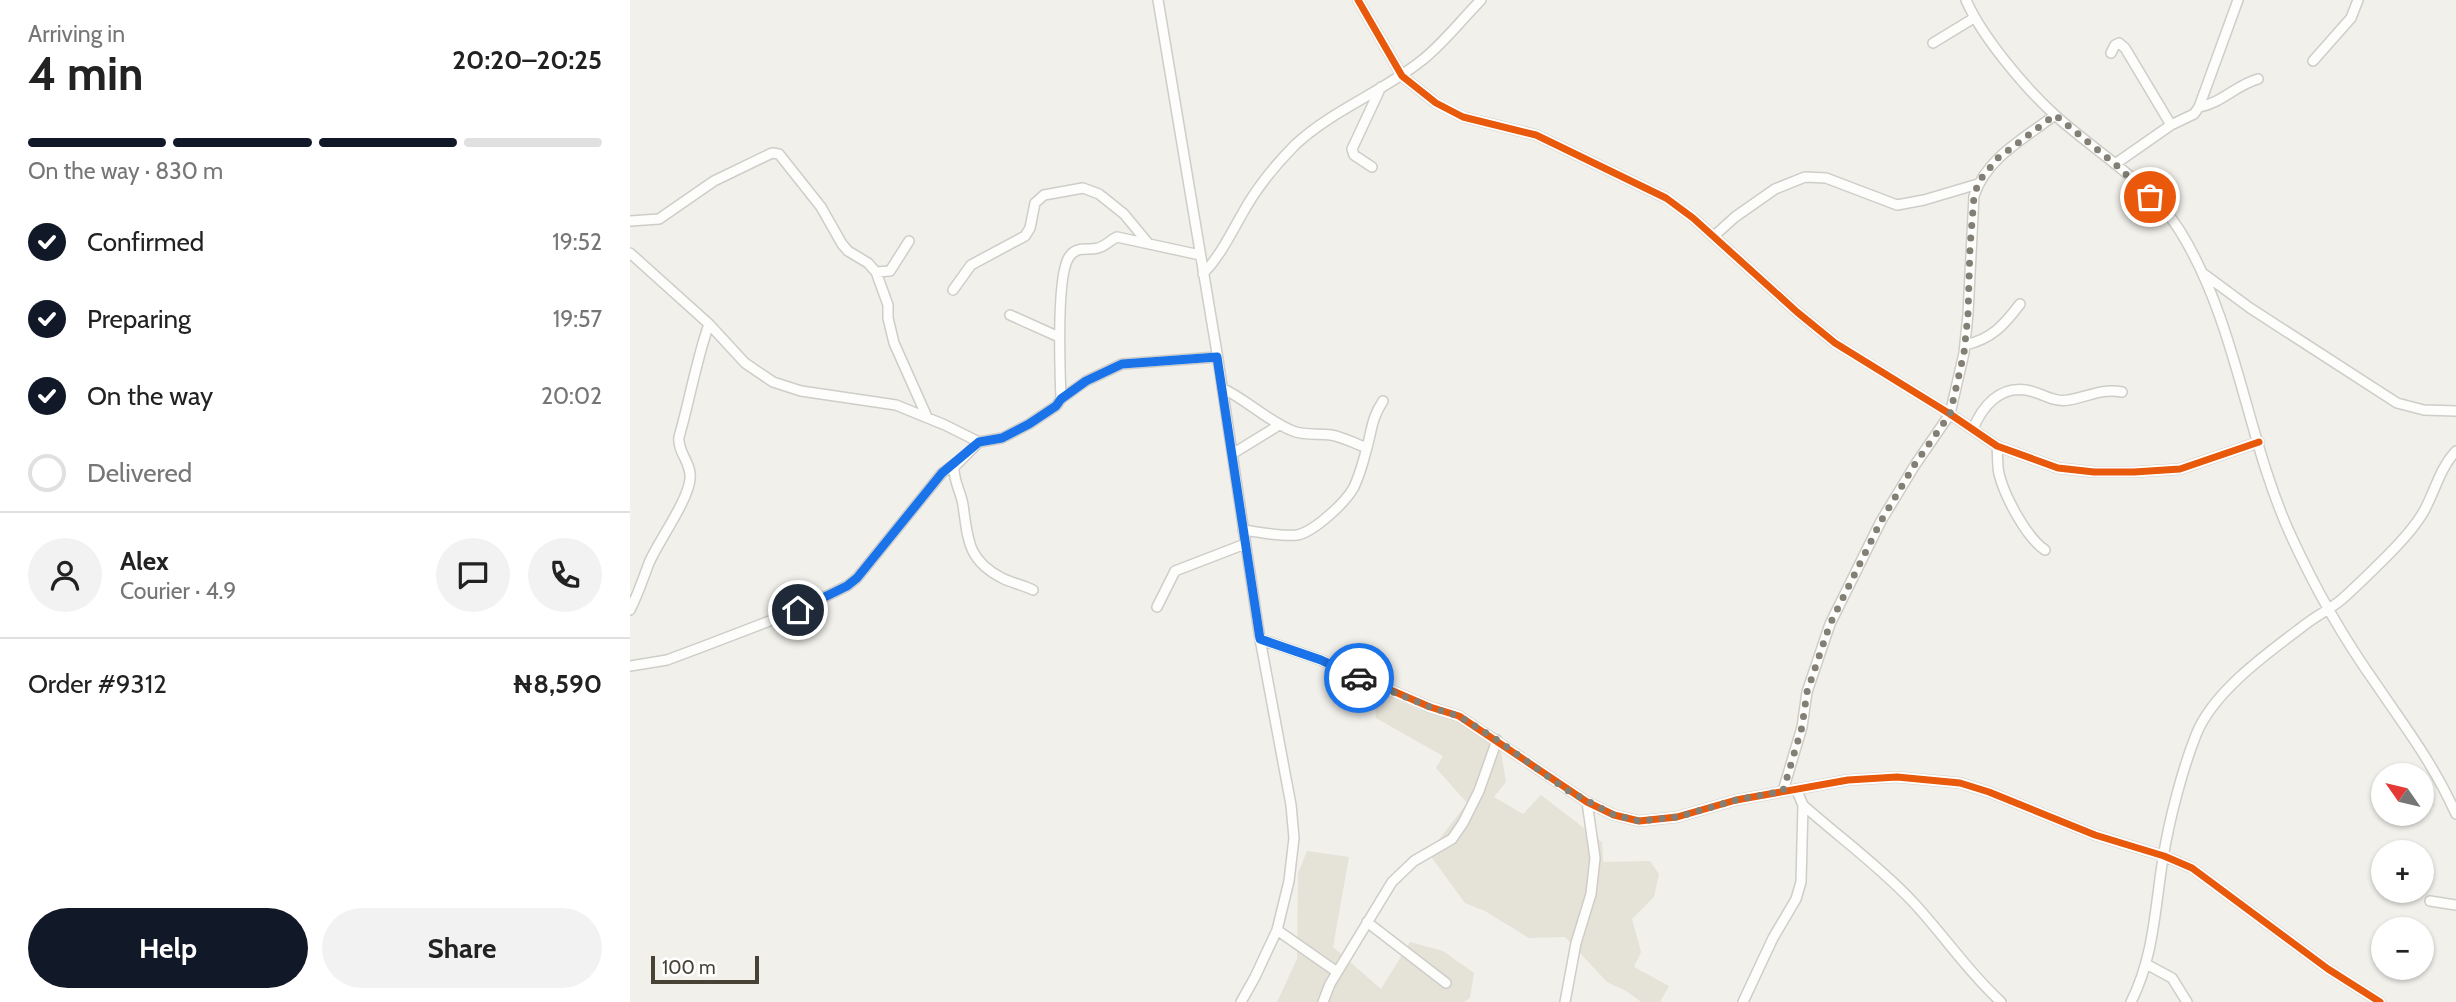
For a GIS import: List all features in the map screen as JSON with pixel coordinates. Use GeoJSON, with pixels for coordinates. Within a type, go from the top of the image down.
{"type":"FeatureCollection","features":[{"type":"Feature","properties":{"kind":"street"},"geometry":{"type":"LineString","coordinates":[[1158,0],[1260,639],[1291,805],[1294,838],[1290,881],[1277,930],[1241,1002]]}},
{"type":"Feature","properties":{"kind":"street"},"geometry":{"type":"LineString","coordinates":[[1358,0],[1401,74],[1436,103],[1463,117],[1536,135],[1666,198],[1714,236],[1835,343],[1997,446],[2058,468],[2094,472],[2134,472],[2180,469],[2259,442]]}},
{"type":"Feature","properties":{"kind":"street"},"geometry":{"type":"LineString","coordinates":[[1203,274],[1217,259],[1271,169],[1299,142],[1328,120],[1419,63],[1441,44],[1481,0]]}},
{"type":"Feature","properties":{"kind":"street"},"geometry":{"type":"LineString","coordinates":[[1966,0],[1974,18],[2020,77],[2055,115],[2115,164],[2162,209],[2178,229],[2215,302],[2274,498],[2293,539],[2329,608],[2374,683],[2418,742],[2441,780],[2456,814]]}},
{"type":"Feature","properties":{"kind":"street"},"geometry":{"type":"LineString","coordinates":[[2115,164],[2171,125],[2194,114],[2199,107],[2238,0]]}},
{"type":"Feature","properties":{"kind":"street"},"geometry":{"type":"LineString","coordinates":[[2312,61],[2351,18],[2358,0]]}},
{"type":"Feature","properties":{"kind":"street"},"geometry":{"type":"LineString","coordinates":[[1933,43],[1974,18]]}},
{"type":"Feature","properties":{"kind":"street"},"geometry":{"type":"LineString","coordinates":[[2110,53],[2119,43],[2124,48],[2171,125]]}},
{"type":"Feature","properties":{"kind":"street"},"geometry":{"type":"LineString","coordinates":[[2199,107],[2215,104],[2242,85],[2258,79]]}},
{"type":"Feature","properties":{"kind":"street"},"geometry":{"type":"LineString","coordinates":[[1372,167],[1354,155],[1352,149],[1381,87]]}},
{"type":"Feature","properties":{"kind":"street"},"geometry":{"type":"LineString","coordinates":[[1783,791],[1802,727],[1807,692],[1830,624],[1881,521],[1915,464],[1950,414],[1965,345],[1974,196],[1978,184],[1987,168],[1998,158],[2055,115]]}},
{"type":"Feature","properties":{"kind":"street"},"geometry":{"type":"LineString","coordinates":[[630,221],[659,219],[714,181],[772,153],[779,154],[821,207],[842,244],[848,251],[869,263],[876,272],[888,305],[894,343],[927,417]]}},
{"type":"Feature","properties":{"kind":"street"},"geometry":{"type":"LineString","coordinates":[[1714,236],[1735,217],[1775,189],[1805,177],[1826,178],[1897,205],[1978,184]]}},
{"type":"Feature","properties":{"kind":"street"},"geometry":{"type":"LineString","coordinates":[[953,290],[971,265],[1025,236],[1030,228],[1035,202],[1044,195],[1083,188],[1099,194],[1125,214],[1149,245]]}},
{"type":"Feature","properties":{"kind":"street"},"geometry":{"type":"LineString","coordinates":[[1061,399],[1059,337],[1063,276],[1068,258],[1085,247],[1095,249],[1117,237],[1200,255]]}},
{"type":"Feature","properties":{"kind":"street"},"geometry":{"type":"LineString","coordinates":[[876,272],[891,271],[909,241]]}},
{"type":"Feature","properties":{"kind":"street"},"geometry":{"type":"LineString","coordinates":[[630,253],[709,324],[745,363],[773,382],[801,391],[896,405],[979,442]]}},
{"type":"Feature","properties":{"kind":"street"},"geometry":{"type":"LineString","coordinates":[[2201,271],[2250,308],[2397,403],[2424,410],[2456,411]]}},
{"type":"Feature","properties":{"kind":"street"},"geometry":{"type":"LineString","coordinates":[[1965,345],[1980,342],[2000,329],[2020,304]]}},
{"type":"Feature","properties":{"kind":"street"},"geometry":{"type":"LineString","coordinates":[[1010,315],[1059,337]]}},
{"type":"Feature","properties":{"kind":"street"},"geometry":{"type":"LineString","coordinates":[[630,610],[649,563],[690,481],[690,471],[678,444],[694,371],[709,324]]}},
{"type":"Feature","properties":{"kind":"street"},"geometry":{"type":"LineString","coordinates":[[1033,590],[1003,579],[975,555],[966,536],[961,494],[954,467],[979,442],[1002,438],[1029,424],[1086,381],[1122,364],[1217,357]]}},
{"type":"Feature","properties":{"kind":"street"},"geometry":{"type":"LineString","coordinates":[[1222,388],[1277,424],[1295,432],[1329,434],[1367,448]]}},
{"type":"Feature","properties":{"kind":"street"},"geometry":{"type":"LineString","coordinates":[[1973,429],[1980,413],[1995,397],[2008,391],[2026,389],[2066,401],[2098,391],[2122,392]]}},
{"type":"Feature","properties":{"kind":"street"},"geometry":{"type":"LineString","coordinates":[[1243,530],[1294,535],[1311,529],[1344,501],[1354,487],[1367,448],[1370,427],[1384,401]]}},
{"type":"Feature","properties":{"kind":"street"},"geometry":{"type":"LineString","coordinates":[[1232,454],[1277,424]]}},
{"type":"Feature","properties":{"kind":"street"},"geometry":{"type":"LineString","coordinates":[[1997,446],[1999,474],[2020,521],[2029,537],[2045,550]]}},
{"type":"Feature","properties":{"kind":"street"},"geometry":{"type":"LineString","coordinates":[[2131,1002],[2146,964],[2164,856],[2196,735],[2215,701],[2302,626],[2366,578],[2400,543],[2423,514],[2442,471],[2456,451]]}},
{"type":"Feature","properties":{"kind":"street"},"geometry":{"type":"LineString","coordinates":[[630,666],[667,660],[798,610],[847,586],[857,578],[942,473],[960,460]]}},
{"type":"Feature","properties":{"kind":"street"},"geometry":{"type":"LineString","coordinates":[[1157,607],[1175,571],[1245,544]]}},
{"type":"Feature","properties":{"kind":"street"},"geometry":{"type":"LineString","coordinates":[[1260,639],[1321,660],[1430,707],[1459,716],[1587,803],[1614,815],[1639,821],[1677,817],[1736,800],[1848,780],[1896,777],[1960,783],[2095,835],[2164,856],[2192,868],[2328,969],[2380,1002]]}},
{"type":"Feature","properties":{"kind":"street"},"geometry":{"type":"LineString","coordinates":[[1323,1002],[1329,984],[1392,882],[1413,861],[1452,839],[1463,823],[1479,791],[1497,740]]}},
{"type":"Feature","properties":{"kind":"street"},"geometry":{"type":"LineString","coordinates":[[1743,1002],[1773,938],[1796,899],[1801,882],[1802,804],[1796,789]]}},
{"type":"Feature","properties":{"kind":"street"},"geometry":{"type":"LineString","coordinates":[[1565,1002],[1576,943],[1591,894],[1594,858],[1587,803]]}},
{"type":"Feature","properties":{"kind":"street"},"geometry":{"type":"LineString","coordinates":[[1802,804],[1876,866],[1913,902],[1984,986],[2001,1002]]}},
{"type":"Feature","properties":{"kind":"street"},"geometry":{"type":"LineString","coordinates":[[2434,902],[2456,905]]}},
{"type":"Feature","properties":{"kind":"street"},"geometry":{"type":"LineString","coordinates":[[1367,922],[1446,984]]}},
{"type":"Feature","properties":{"kind":"street"},"geometry":{"type":"LineString","coordinates":[[1277,930],[1337,972]]}},
{"type":"Feature","properties":{"kind":"street"},"geometry":{"type":"LineString","coordinates":[[2146,964],[2172,978],[2187,1002]]}},
{"type":"Feature","properties":{"kind":"shaded area"},"geometry":{"type":"Polygon","coordinates":[[[1382,693],[1420,710],[1461,713],[1498,734],[1506,782],[1494,797],[1523,814],[1541,795],[1602,842],[1603,862],[1650,861],[1659,874],[1654,897],[1632,919],[1641,952],[1634,967],[1669,986],[1660,1002],[1641,1002],[1607,982],[1565,937],[1529,938],[1485,911],[1465,903],[1432,858],[1438,841],[1467,803],[1436,768],[1443,756],[1376,718],[1375,705],[1382,693]]]}},
{"type":"Feature","properties":{"kind":"shaded area"},"geometry":{"type":"Polygon","coordinates":[[[1307,851],[1349,857],[1333,947],[1381,989],[1410,942],[1443,951],[1474,973],[1470,998],[1464,1002],[1277,1002],[1297,959],[1298,873],[1307,851]]]}},
{"type":"Feature","properties":{"kind":"cycle path"},"geometry":{"type":"LineString","coordinates":[[1358,0],[1402,76],[1436,103],[1463,117],[1536,135],[1666,198],[1693,218],[1835,343],[1997,446],[2058,468],[2094,472],[2134,472],[2180,469],[2259,442]]}},
{"type":"Feature","properties":{"kind":"cycle path"},"geometry":{"type":"LineString","coordinates":[[1260,639],[1321,660],[1430,707],[1459,716],[1587,802],[1614,815],[1639,821],[1677,817],[1736,800],[1848,780],[1897,777],[1960,783],[1989,792],[2095,835],[2164,856],[2192,868],[2328,969],[2380,1002]]}},
{"type":"Feature","properties":{"kind":"way so far"},"geometry":{"type":"LineString","coordinates":[[1359,678],[1459,716],[1587,803],[1614,815],[1639,821],[1677,817],[1736,800],[1783,791],[1802,727],[1807,692],[1830,624],[1881,521],[1915,464],[1950,414],[1964,353],[1974,196],[1987,168],[2055,115],[2115,164],[2150,197]]}},
{"type":"Feature","properties":{"kind":"route"},"geometry":{"type":"LineString","coordinates":[[798,610],[847,586],[857,578],[948,466],[960,460],[979,442],[1002,438],[1029,424],[1086,381],[1122,364],[1217,357],[1260,639],[1321,660],[1359,678]]}}]}
